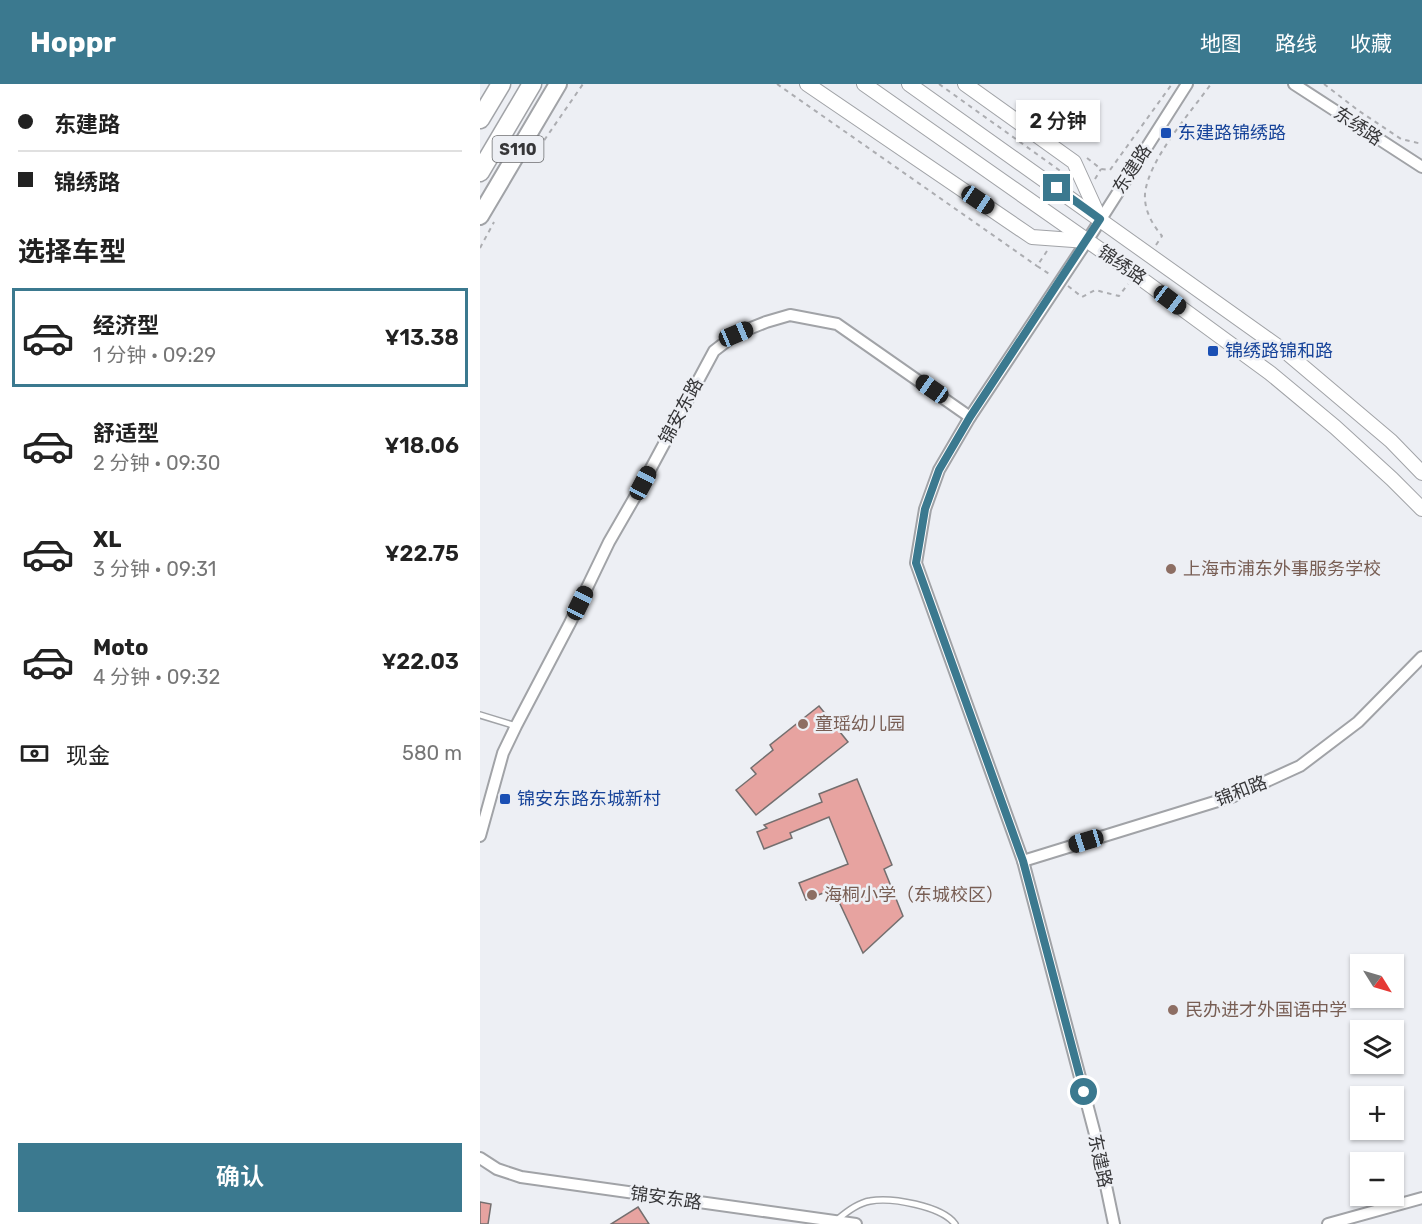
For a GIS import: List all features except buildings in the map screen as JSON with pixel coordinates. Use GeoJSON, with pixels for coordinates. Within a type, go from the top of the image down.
{"type":"FeatureCollection","features":[{"type":"Feature","properties":{"kind":"highway"},"geometry":{"type":"LineString","coordinates":[[480,119],[501,84]]}},
{"type":"Feature","properties":{"kind":"highway"},"geometry":{"type":"LineString","coordinates":[[480,172],[532,84]]}},
{"type":"Feature","properties":{"kind":"main road","name":"S110"},"geometry":{"type":"LineString","coordinates":[[488,218],[541,112],[559,84]]}},
{"type":"Feature","properties":{"kind":"main road"},"geometry":{"type":"LineString","coordinates":[[807,84],[1032,237],[1087,241]]}},
{"type":"Feature","properties":{"kind":"main road","name":"锦绣路"},"geometry":{"type":"LineString","coordinates":[[864,84],[1136,274],[1270,373],[1351,442],[1422,509]]}},
{"type":"Feature","properties":{"kind":"main road","name":"锦绣路"},"geometry":{"type":"LineString","coordinates":[[909,84],[1287,353],[1391,441],[1422,473]]}},
{"type":"Feature","properties":{"kind":"main road"},"geometry":{"type":"LineString","coordinates":[[965,84],[1074,162],[1100,219]]}},
{"type":"Feature","properties":{"kind":"street","name":"东建路"},"geometry":{"type":"LineString","coordinates":[[1114,1224],[1096,1138],[1023,861],[916,563],[925,509],[939,470],[970,417],[1087,241],[1187,84]]}},
{"type":"Feature","properties":{"kind":"street","name":"东绣路"},"geometry":{"type":"LineString","coordinates":[[1294,84],[1421,166]]}},
{"type":"Feature","properties":{"kind":"street","name":"锦安东路"},"geometry":{"type":"LineString","coordinates":[[480,836],[503,753],[516,726],[609,542],[714,351],[736,334],[790,315],[837,324],[970,417]]}},
{"type":"Feature","properties":{"kind":"street","name":"锦和路"},"geometry":{"type":"LineString","coordinates":[[1023,861],[1234,796],[1300,766],[1358,722],[1422,657]]}},
{"type":"Feature","properties":{"kind":"street","name":"锦安东路"},"geometry":{"type":"LineString","coordinates":[[480,1158],[497,1169],[521,1177],[855,1224]]}},
{"type":"Feature","properties":{"kind":"street"},"geometry":{"type":"LineString","coordinates":[[1328,1224],[1422,1198]]}},
{"type":"Feature","properties":{"kind":"lane"},"geometry":{"type":"LineString","coordinates":[[480,715],[516,726]]}},
{"type":"Feature","properties":{"kind":"lane"},"geometry":{"type":"LineString","coordinates":[[835,1223],[845,1213],[868,1201],[888,1200],[934,1209],[955,1224]]}},
{"type":"Feature","properties":{"kind":"path"},"geometry":{"type":"LineString","coordinates":[[534,155],[583,84]]}},
{"type":"Feature","properties":{"kind":"path"},"geometry":{"type":"LineString","coordinates":[[777,84],[1082,297],[1095,290],[1119,296],[1136,274]]}},
{"type":"Feature","properties":{"kind":"path"},"geometry":{"type":"LineString","coordinates":[[939,84],[1068,177]]}},
{"type":"Feature","properties":{"kind":"path"},"geometry":{"type":"LineString","coordinates":[[1087,191],[1101,169],[1110,170],[1172,84]]}},
{"type":"Feature","properties":{"kind":"path"},"geometry":{"type":"LineString","coordinates":[[1150,254],[1162,236],[1151,223],[1146,205],[1145,195],[1151,170],[1211,84]]}},
{"type":"Feature","properties":{"kind":"path"},"geometry":{"type":"LineString","coordinates":[[1324,84],[1401,139],[1422,144]]}},
{"type":"Feature","properties":{"kind":"path"},"geometry":{"type":"LineString","coordinates":[[480,248],[488,218]]}},
{"type":"Feature","properties":{"kind":"path"},"geometry":{"type":"LineString","coordinates":[[1037,266],[1055,239]]}},
{"type":"Feature","properties":{"kind":"place","name":"东建路锦绣路"},"geometry":{"type":"Point","coordinates":[1166,133]}},
{"type":"Feature","properties":{"kind":"place","name":"锦绣路锦和路"},"geometry":{"type":"Point","coordinates":[1213,351]}},
{"type":"Feature","properties":{"kind":"place","name":"上海市浦东外事服务学校"},"geometry":{"type":"Point","coordinates":[1171,569]}},
{"type":"Feature","properties":{"kind":"place","name":"童瑶幼儿园"},"geometry":{"type":"Point","coordinates":[803,724]}},
{"type":"Feature","properties":{"kind":"place","name":"锦安东路东城新村"},"geometry":{"type":"Point","coordinates":[505,799]}},
{"type":"Feature","properties":{"kind":"place","name":"海桐小学（东城校区）"},"geometry":{"type":"Point","coordinates":[812,895]}},
{"type":"Feature","properties":{"kind":"place","name":"民办进才外国语中学"},"geometry":{"type":"Point","coordinates":[1173,1010]}},
{"type":"Feature","properties":{"kind":"route"},"geometry":{"type":"LineString","coordinates":[[1057,188],[1100,219],[970,417],[939,470],[925,509],[916,563],[1023,861],[1084,1092]]}}]}
